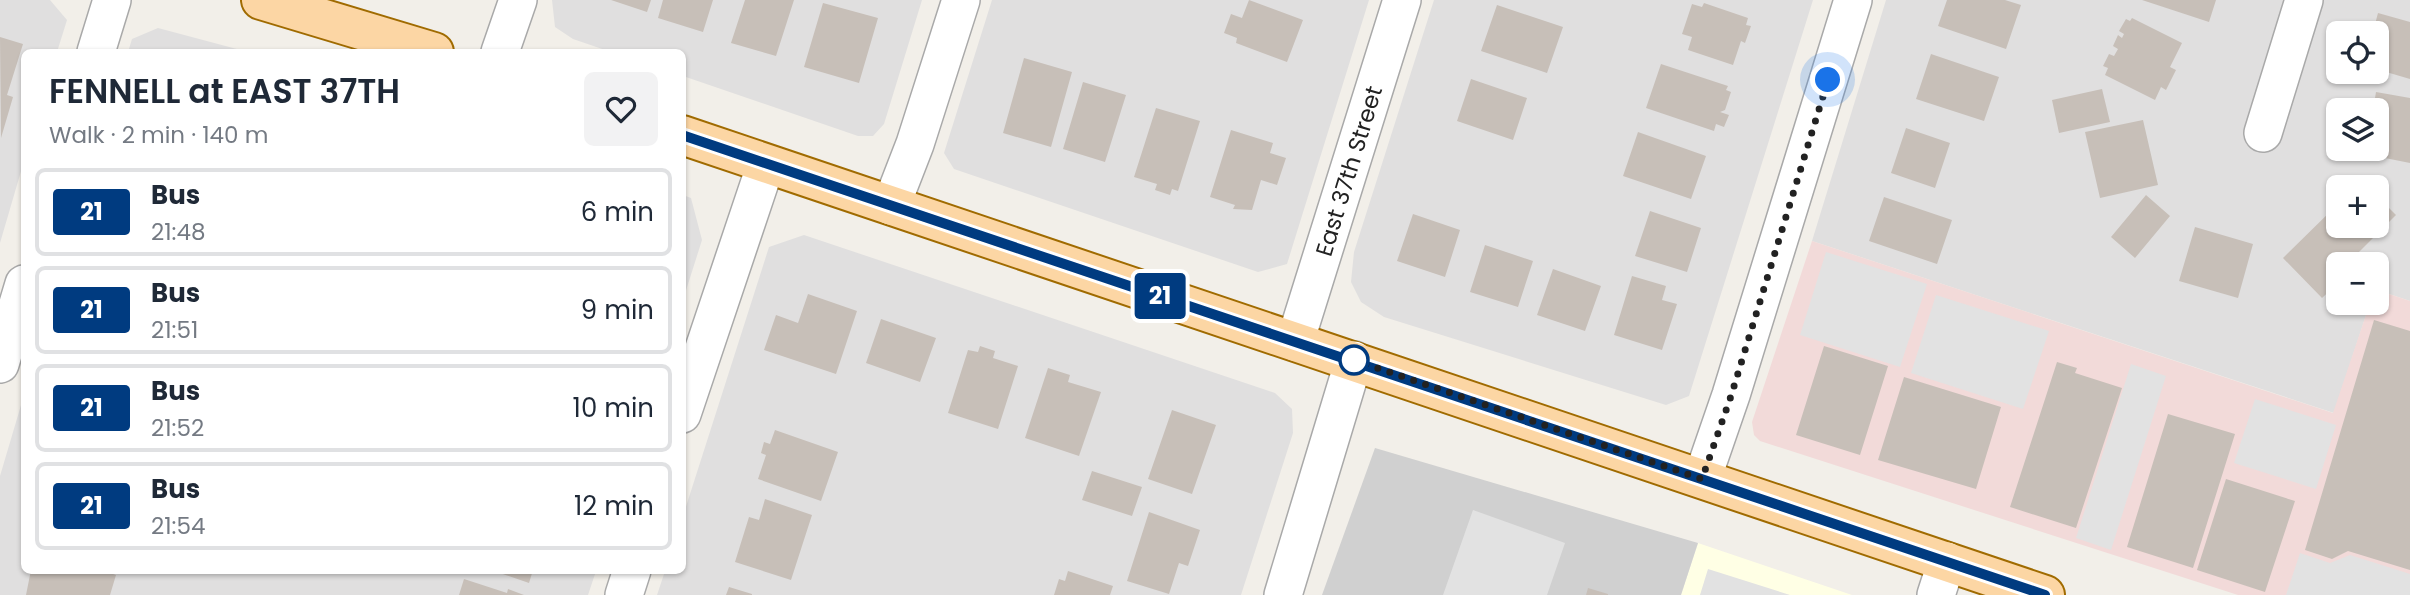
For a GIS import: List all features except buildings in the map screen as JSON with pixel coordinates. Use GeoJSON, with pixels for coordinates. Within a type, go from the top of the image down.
{"type":"FeatureCollection","features":[{"type":"Feature","properties":{"kind":"main road"},"geometry":{"type":"LineString","coordinates":[[261,0],[424,49]]}},
{"type":"Feature","properties":{"kind":"main road"},"geometry":{"type":"LineString","coordinates":[[686,136],[1702,479],[1941,578],[2045,595]]}},
{"type":"Feature","properties":{"kind":"street"},"geometry":{"type":"LineString","coordinates":[[97,49],[112,0]]}},
{"type":"Feature","properties":{"kind":"street"},"geometry":{"type":"LineString","coordinates":[[500,49],[517,0]]}},
{"type":"Feature","properties":{"kind":"street"},"geometry":{"type":"LineString","coordinates":[[891,206],[915,145],[961,0]]}},
{"type":"Feature","properties":{"kind":"street","name":"East 37th Street"},"geometry":{"type":"LineString","coordinates":[[1295,342],[1402,0]]}},
{"type":"Feature","properties":{"kind":"street"},"geometry":{"type":"LineString","coordinates":[[1702,479],[1731,396],[1853,0]]}},
{"type":"Feature","properties":{"kind":"street"},"geometry":{"type":"LineString","coordinates":[[2263,133],[2304,0]]}},
{"type":"Feature","properties":{"kind":"street"},"geometry":{"type":"LineString","coordinates":[[686,402],[766,164]]}},
{"type":"Feature","properties":{"kind":"street"},"geometry":{"type":"LineString","coordinates":[[0,363],[21,294]]}},
{"type":"Feature","properties":{"kind":"street"},"geometry":{"type":"LineString","coordinates":[[1283,595],[1354,360]]}},
{"type":"Feature","properties":{"kind":"street"},"geometry":{"type":"LineString","coordinates":[[624,595],[631,574]]}},
{"type":"Feature","properties":{"kind":"shaded area"},"geometry":{"type":"Polygon","coordinates":[[[0,0],[50,0],[67,20],[58,49],[21,49],[21,171],[0,243],[0,0]]]}},
{"type":"Feature","properties":{"kind":"shaded area"},"geometry":{"type":"Polygon","coordinates":[[[552,0],[922,0],[884,124],[873,136],[858,136],[686,77],[686,49],[602,49],[573,39],[555,27],[552,0]]]}},
{"type":"Feature","properties":{"kind":"shaded area"},"geometry":{"type":"Polygon","coordinates":[[[992,0],[1369,0],[1287,264],[1258,272],[954,169],[944,153],[992,0]]]}},
{"type":"Feature","properties":{"kind":"shaded area"},"geometry":{"type":"Polygon","coordinates":[[[1434,0],[1813,0],[1689,396],[1666,405],[1384,317],[1361,302],[1351,282],[1354,252],[1434,0]]]}},
{"type":"Feature","properties":{"kind":"shaded area"},"geometry":{"type":"Polygon","coordinates":[[[1886,0],[2410,0],[2410,301],[2389,294],[2389,252],[2326,252],[2326,315],[2366,315],[2334,413],[1812,241],[1886,0]]]}},
{"type":"Feature","properties":{"kind":"shaded area"},"geometry":{"type":"Polygon","coordinates":[[[158,28],[237,49],[129,49],[132,39],[158,28]]]}},
{"type":"Feature","properties":{"kind":"shaded area"},"geometry":{"type":"Polygon","coordinates":[[[686,196],[691,198],[702,240],[686,291],[686,196]]]}},
{"type":"Feature","properties":{"kind":"shaded area"},"geometry":{"type":"Polygon","coordinates":[[[804,235],[1275,393],[1292,409],[1293,433],[1241,595],[657,595],[664,574],[686,574],[686,507],[769,247],[804,235]]]}},
{"type":"Feature","properties":{"kind":"shaded area"},"geometry":{"type":"Polygon","coordinates":[[[1812,241],[2333,413],[2366,315],[2389,315],[2389,294],[2410,301],[2410,595],[2238,595],[1760,441],[1754,435],[1752,422],[1812,241]]]}},
{"type":"Feature","properties":{"kind":"shaded area"},"geometry":{"type":"Polygon","coordinates":[[[1826,252],[1927,284],[1900,367],[1800,335],[1826,252]]]}},
{"type":"Feature","properties":{"kind":"shaded area"},"geometry":{"type":"Polygon","coordinates":[[[1936,295],[2049,331],[2023,409],[1911,373],[1936,295]]]}},
{"type":"Feature","properties":{"kind":"shaded area"},"geometry":{"type":"Polygon","coordinates":[[[2131,364],[2166,376],[2111,550],[2076,538],[2131,364]]]}},
{"type":"Feature","properties":{"kind":"shaded area"},"geometry":{"type":"Polygon","coordinates":[[[2255,399],[2336,425],[2316,489],[2234,463],[2255,399]]]}},
{"type":"Feature","properties":{"kind":"shaded area"},"geometry":{"type":"Polygon","coordinates":[[[21,405],[21,574],[595,574],[588,595],[0,595],[0,476],[21,405]]]}},
{"type":"Feature","properties":{"kind":"shaded area"},"geometry":{"type":"Polygon","coordinates":[[[1375,448],[1698,543],[1681,595],[1322,595],[1375,448]]]}},
{"type":"Feature","properties":{"kind":"shaded area"},"geometry":{"type":"Polygon","coordinates":[[[1473,510],[1565,543],[1547,595],[1443,595],[1473,510]]]}},
{"type":"Feature","properties":{"kind":"shaded area"},"geometry":{"type":"Polygon","coordinates":[[[1698,543],[1852,595],[1681,595],[1698,543]]]}},
{"type":"Feature","properties":{"kind":"shaded area"},"geometry":{"type":"Polygon","coordinates":[[[2300,553],[2330,563],[2350,555],[2410,574],[2410,595],[2286,595],[2300,553]]]}},
{"type":"Feature","properties":{"kind":"shaded area"},"geometry":{"type":"Polygon","coordinates":[[[1708,569],[1790,595],[1700,595],[1708,569]]]}},
{"type":"Feature","properties":{"kind":"bus line","name":"21"},"geometry":{"type":"LineString","coordinates":[[686,136],[2045,595]]}},
{"type":"Feature","properties":{"kind":"route"},"geometry":{"type":"LineString","coordinates":[[1354,360],[1702,479],[1731,396],[1828,80]]}}]}
